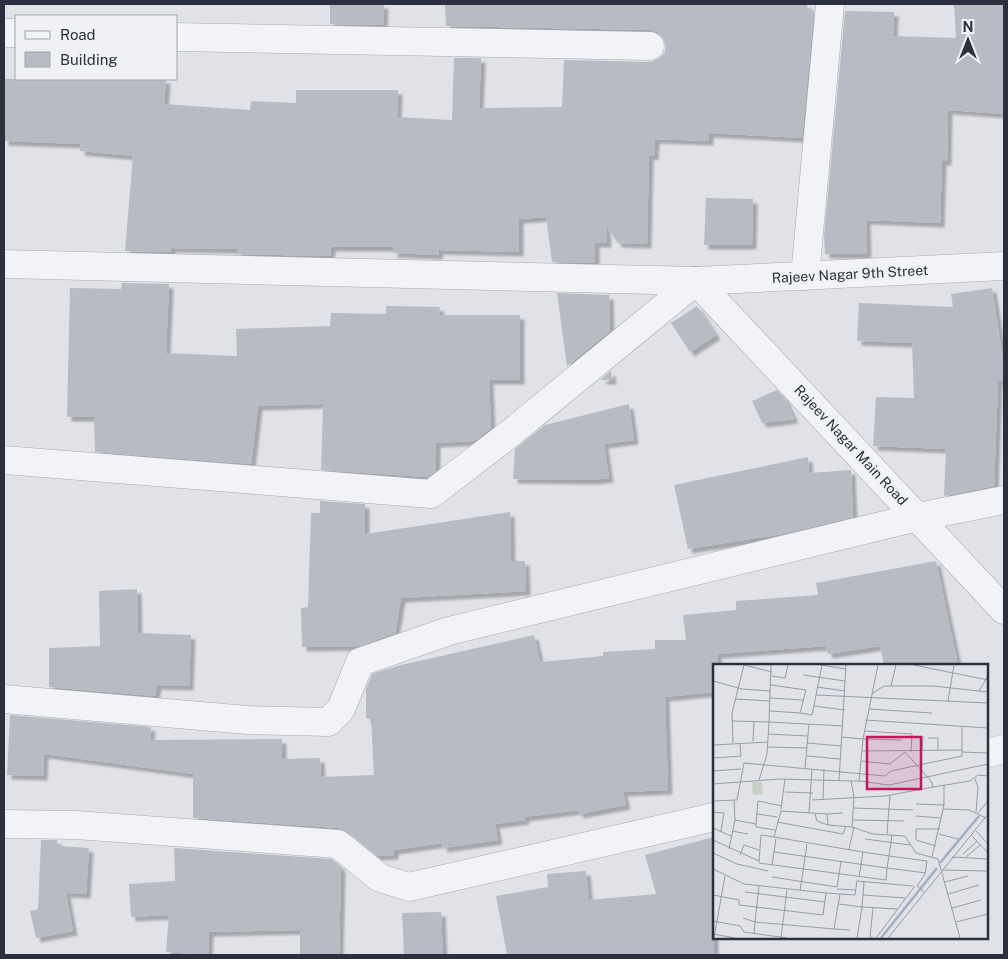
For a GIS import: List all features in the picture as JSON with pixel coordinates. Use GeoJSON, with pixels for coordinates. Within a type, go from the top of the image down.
{"type":"FeatureCollection","features":[{"type":"Feature","properties":{"kind":"street"},"geometry":{"type":"LineString","coordinates":[[805,276],[830,4]]}},
{"type":"Feature","properties":{"kind":"street"},"geometry":{"type":"LineString","coordinates":[[178,37],[650,46]]}},
{"type":"Feature","properties":{"kind":"street","name":"Rajeev Nagar 9th Street"},"geometry":{"type":"LineString","coordinates":[[4,264],[696,281],[1004,266]]}},
{"type":"Feature","properties":{"kind":"street"},"geometry":{"type":"LineString","coordinates":[[4,460],[430,494],[507,436],[696,281]]}},
{"type":"Feature","properties":{"kind":"street","name":"Rajeev Nagar Main Road"},"geometry":{"type":"LineString","coordinates":[[696,281],[1004,610]]}},
{"type":"Feature","properties":{"kind":"street"},"geometry":{"type":"LineString","coordinates":[[4,699],[247,720],[328,722],[342,710],[360,662],[440,634],[918,517],[1004,500]]}},
{"type":"Feature","properties":{"kind":"street"},"geometry":{"type":"LineString","coordinates":[[988,753],[1004,749]]}},
{"type":"Feature","properties":{"kind":"street"},"geometry":{"type":"LineString","coordinates":[[4,824],[76,825],[338,844],[380,878],[409,887],[713,817]]}},
{"type":"Feature","properties":{"kind":"building"},"geometry":{"type":"Polygon","coordinates":[[[330,4],[384,4],[383,25],[330,24],[330,4]]]}},
{"type":"Feature","properties":{"kind":"building"},"geometry":{"type":"Polygon","coordinates":[[[445,4],[807,4],[807,9],[814,10],[802,138],[709,133],[709,141],[655,139],[654,156],[649,155],[647,244],[618,243],[606,226],[607,243],[595,243],[595,263],[552,262],[546,217],[519,219],[519,252],[439,250],[438,255],[393,253],[394,247],[331,247],[330,256],[237,254],[237,249],[171,248],[171,252],[125,251],[133,156],[80,151],[81,144],[4,141],[4,79],[166,80],[164,104],[250,110],[251,101],[296,103],[296,90],[398,90],[397,117],[452,120],[454,58],[481,58],[479,108],[562,107],[564,60],[650,62],[664,54],[666,47],[663,38],[658,32],[650,30],[446,26],[445,4]]]}},
{"type":"Feature","properties":{"kind":"building"},"geometry":{"type":"Polygon","coordinates":[[[954,4],[1004,4],[1004,114],[948,110],[947,161],[942,161],[940,223],[866,220],[867,254],[825,254],[824,236],[845,11],[894,12],[893,36],[956,38],[954,4]]]}},
{"type":"Feature","properties":{"kind":"building"},"geometry":{"type":"Polygon","coordinates":[[[706,198],[753,199],[752,245],[704,245],[706,198]]]}},
{"type":"Feature","properties":{"kind":"building"},"geometry":{"type":"Polygon","coordinates":[[[122,283],[169,284],[166,353],[237,356],[236,329],[330,326],[331,313],[386,314],[386,306],[440,307],[439,315],[520,315],[520,380],[489,380],[491,428],[474,441],[436,443],[436,471],[427,477],[321,470],[323,404],[258,406],[251,464],[95,452],[94,417],[67,417],[70,288],[121,289],[122,283]]]}},
{"type":"Feature","properties":{"kind":"building"},"geometry":{"type":"Polygon","coordinates":[[[992,288],[1004,366],[1004,380],[998,381],[994,486],[944,496],[946,449],[873,446],[876,397],[914,398],[912,343],[857,341],[859,303],[953,307],[951,294],[992,288]]]}},
{"type":"Feature","properties":{"kind":"building"},"geometry":{"type":"Polygon","coordinates":[[[557,293],[609,295],[610,331],[567,366],[557,293]]]}},
{"type":"Feature","properties":{"kind":"building"},"geometry":{"type":"Polygon","coordinates":[[[697,306],[716,335],[690,352],[671,323],[697,306]]]}},
{"type":"Feature","properties":{"kind":"building"},"geometry":{"type":"Polygon","coordinates":[[[611,371],[612,380],[600,380],[611,371]]]}},
{"type":"Feature","properties":{"kind":"building"},"geometry":{"type":"Polygon","coordinates":[[[777,390],[785,399],[794,419],[762,423],[752,401],[777,390]]]}},
{"type":"Feature","properties":{"kind":"building"},"geometry":{"type":"Polygon","coordinates":[[[629,404],[634,440],[604,444],[609,478],[593,480],[513,479],[515,449],[545,425],[629,404]]]}},
{"type":"Feature","properties":{"kind":"building"},"geometry":{"type":"Polygon","coordinates":[[[808,457],[809,473],[851,470],[853,517],[782,534],[688,549],[674,485],[808,457]]]}},
{"type":"Feature","properties":{"kind":"building"},"geometry":{"type":"Polygon","coordinates":[[[320,501],[365,504],[365,534],[510,512],[511,561],[525,561],[526,591],[401,598],[395,633],[360,646],[302,647],[301,608],[308,607],[311,513],[320,513],[320,501]]]}},
{"type":"Feature","properties":{"kind":"building"},"geometry":{"type":"Polygon","coordinates":[[[936,561],[958,664],[884,664],[880,646],[828,654],[826,646],[717,654],[718,664],[713,664],[713,692],[665,697],[668,790],[623,792],[626,805],[579,814],[578,810],[524,817],[525,820],[495,824],[498,840],[443,848],[442,843],[394,850],[394,855],[377,856],[348,832],[339,828],[193,818],[193,774],[44,754],[43,776],[7,775],[10,715],[151,727],[150,740],[282,739],[282,759],[320,758],[321,777],[374,775],[371,719],[366,718],[366,689],[372,674],[397,666],[534,635],[540,662],[603,656],[603,652],[655,649],[655,640],[686,640],[683,615],[736,610],[736,601],[818,595],[816,583],[936,561]]]}},
{"type":"Feature","properties":{"kind":"building"},"geometry":{"type":"Polygon","coordinates":[[[137,589],[138,633],[191,635],[189,686],[157,685],[155,696],[49,687],[49,648],[100,646],[99,591],[137,589]]]}},
{"type":"Feature","properties":{"kind":"building"},"geometry":{"type":"Polygon","coordinates":[[[713,837],[714,955],[507,955],[496,896],[548,887],[547,874],[586,871],[589,900],[656,894],[645,855],[713,837]]]}},
{"type":"Feature","properties":{"kind":"building"},"geometry":{"type":"Polygon","coordinates":[[[41,840],[57,840],[58,846],[89,848],[86,894],[66,893],[73,931],[36,938],[30,911],[38,909],[41,840]]]}},
{"type":"Feature","properties":{"kind":"building"},"geometry":{"type":"Polygon","coordinates":[[[174,848],[332,859],[341,867],[339,955],[300,955],[300,930],[209,932],[208,955],[166,952],[169,915],[131,917],[129,884],[175,881],[174,848]]]}},
{"type":"Feature","properties":{"kind":"building"},"geometry":{"type":"Polygon","coordinates":[[[441,912],[443,955],[404,955],[402,913],[441,912]]]}}]}
